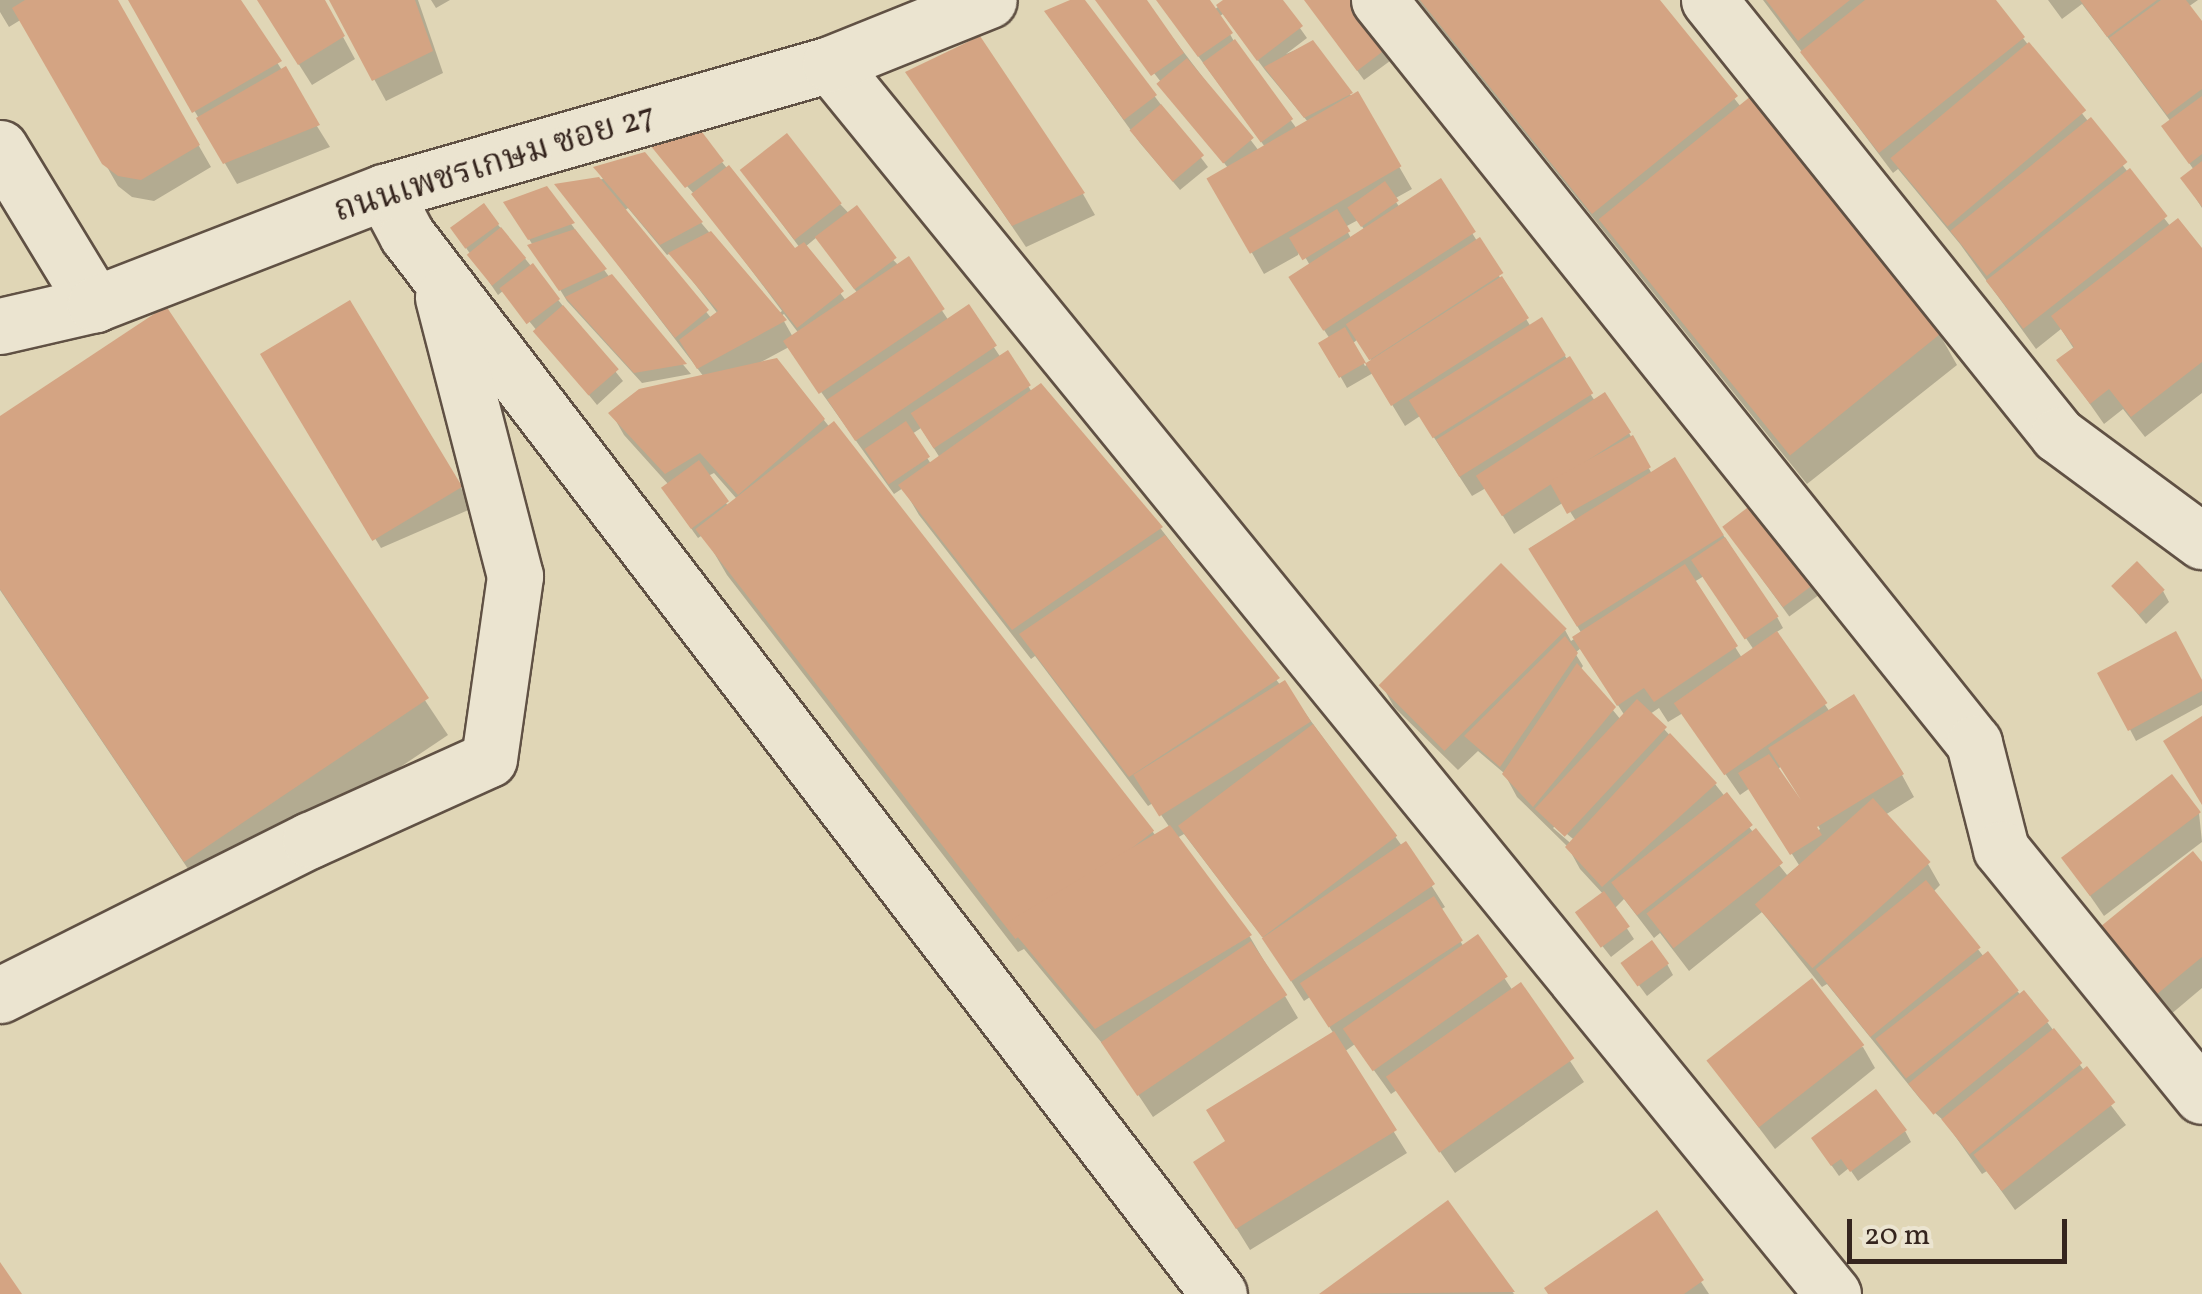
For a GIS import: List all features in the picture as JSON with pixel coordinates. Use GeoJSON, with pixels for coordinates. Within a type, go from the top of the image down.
{"type":"FeatureCollection","features":[{"type":"Feature","properties":{"kind":"street","name":"ถนนเพชรเกษม ซอย 27"},"geometry":{"type":"LineString","coordinates":[[0,326],[96,304],[396,214],[830,64],[989,0]]}},
{"type":"Feature","properties":{"kind":"street"},"geometry":{"type":"LineString","coordinates":[[1379,0],[1974,743],[2000,850],[2202,1096]]}},
{"type":"Feature","properties":{"kind":"street"},"geometry":{"type":"LineString","coordinates":[[1709,0],[2058,435],[2202,540]]}},
{"type":"Feature","properties":{"kind":"street"},"geometry":{"type":"LineString","coordinates":[[830,64],[1833,1294]]}},
{"type":"Feature","properties":{"kind":"street"},"geometry":{"type":"LineString","coordinates":[[0,148],[96,304]]}},
{"type":"Feature","properties":{"kind":"street"},"geometry":{"type":"LineString","coordinates":[[0,995],[310,840],[489,759],[515,576],[438,278],[396,214]]}},
{"type":"Feature","properties":{"kind":"street"},"geometry":{"type":"LineString","coordinates":[[396,214],[1219,1294]]}},
{"type":"Feature","properties":{"kind":"building"},"geometry":{"type":"Polygon","coordinates":[[[25,0],[118,0],[200,145],[141,180],[118,176],[102,164],[12,8],[25,0]]]}},
{"type":"Feature","properties":{"kind":"building"},"geometry":{"type":"Polygon","coordinates":[[[128,0],[241,0],[282,61],[192,113],[128,0]]]}},
{"type":"Feature","properties":{"kind":"building"},"geometry":{"type":"Polygon","coordinates":[[[257,0],[325,0],[345,36],[298,65],[257,0]]]}},
{"type":"Feature","properties":{"kind":"building"},"geometry":{"type":"Polygon","coordinates":[[[329,0],[415,0],[433,51],[372,81],[329,0]]]}},
{"type":"Feature","properties":{"kind":"building"},"geometry":{"type":"Polygon","coordinates":[[[1070,0],[1085,0],[1157,95],[1124,120],[1044,11],[1070,0]]]}},
{"type":"Feature","properties":{"kind":"building"},"geometry":{"type":"Polygon","coordinates":[[[1095,0],[1147,0],[1184,53],[1151,76],[1095,0]]]}},
{"type":"Feature","properties":{"kind":"building"},"geometry":{"type":"Polygon","coordinates":[[[1156,0],[1210,0],[1233,33],[1198,57],[1156,0]]]}},
{"type":"Feature","properties":{"kind":"building"},"geometry":{"type":"Polygon","coordinates":[[[1223,0],[1283,0],[1303,26],[1257,61],[1216,5],[1223,0]]]}},
{"type":"Feature","properties":{"kind":"building"},"geometry":{"type":"Polygon","coordinates":[[[1304,0],[1350,0],[1386,49],[1357,71],[1304,0]]]}},
{"type":"Feature","properties":{"kind":"building"},"geometry":{"type":"Polygon","coordinates":[[[1420,0],[1660,0],[1738,96],[1592,214],[1420,0]]]}},
{"type":"Feature","properties":{"kind":"building"},"geometry":{"type":"Polygon","coordinates":[[[1766,0],[1850,0],[1798,41],[1766,0]]]}},
{"type":"Feature","properties":{"kind":"building"},"geometry":{"type":"Polygon","coordinates":[[[1865,0],[1996,0],[2025,37],[1879,153],[1800,52],[1865,0]]]}},
{"type":"Feature","properties":{"kind":"building"},"geometry":{"type":"Polygon","coordinates":[[[2080,0],[2157,0],[2107,37],[2080,0]]]}},
{"type":"Feature","properties":{"kind":"building"},"geometry":{"type":"Polygon","coordinates":[[[2161,0],[2186,0],[2202,21],[2202,89],[2167,115],[2109,38],[2161,0]]]}},
{"type":"Feature","properties":{"kind":"building"},"geometry":{"type":"Polygon","coordinates":[[[980,36],[1085,193],[1012,226],[905,72],[980,36]]]}},
{"type":"Feature","properties":{"kind":"building"},"geometry":{"type":"Polygon","coordinates":[[[1235,39],[1293,119],[1261,143],[1203,63],[1235,39]]]}},
{"type":"Feature","properties":{"kind":"building"},"geometry":{"type":"Polygon","coordinates":[[[1313,40],[1353,93],[1304,118],[1264,67],[1313,40]]]}},
{"type":"Feature","properties":{"kind":"building"},"geometry":{"type":"Polygon","coordinates":[[[2029,42],[2086,110],[1948,227],[1890,158],[2029,42]]]}},
{"type":"Feature","properties":{"kind":"building"},"geometry":{"type":"Polygon","coordinates":[[[1187,58],[1254,138],[1223,163],[1156,84],[1187,58]]]}},
{"type":"Feature","properties":{"kind":"building"},"geometry":{"type":"Polygon","coordinates":[[[286,66],[320,125],[223,164],[196,118],[286,66]]]}},
{"type":"Feature","properties":{"kind":"building"},"geometry":{"type":"Polygon","coordinates":[[[1358,91],[1402,166],[1250,254],[1206,178],[1358,91]]]}},
{"type":"Feature","properties":{"kind":"building"},"geometry":{"type":"Polygon","coordinates":[[[1751,96],[1942,332],[1790,456],[1599,219],[1751,96]]]}},
{"type":"Feature","properties":{"kind":"building"},"geometry":{"type":"Polygon","coordinates":[[[2202,96],[2202,154],[2189,164],[2161,126],[2202,96]]]}},
{"type":"Feature","properties":{"kind":"building"},"geometry":{"type":"Polygon","coordinates":[[[1161,104],[1204,155],[1173,182],[1130,130],[1161,104]]]}},
{"type":"Feature","properties":{"kind":"building"},"geometry":{"type":"Polygon","coordinates":[[[2091,117],[2128,162],[1987,276],[1950,231],[2091,117]]]}},
{"type":"Feature","properties":{"kind":"building"},"geometry":{"type":"Polygon","coordinates":[[[696,124],[724,161],[685,188],[650,145],[696,124]]]}},
{"type":"Feature","properties":{"kind":"building"},"geometry":{"type":"Polygon","coordinates":[[[787,133],[842,203],[795,240],[740,170],[787,133]]]}},
{"type":"Feature","properties":{"kind":"building"},"geometry":{"type":"Polygon","coordinates":[[[645,152],[703,222],[660,245],[593,167],[645,152]]]}},
{"type":"Feature","properties":{"kind":"building"},"geometry":{"type":"Polygon","coordinates":[[[2202,161],[2202,207],[2180,178],[2202,161]]]}},
{"type":"Feature","properties":{"kind":"building"},"geometry":{"type":"Polygon","coordinates":[[[729,165],[795,248],[804,242],[844,291],[797,328],[691,194],[729,165]]]}},
{"type":"Feature","properties":{"kind":"building"},"geometry":{"type":"Polygon","coordinates":[[[2130,168],[2168,216],[2023,329],[1986,281],[2130,168]]]}},
{"type":"Feature","properties":{"kind":"building"},"geometry":{"type":"Polygon","coordinates":[[[599,177],[709,310],[675,338],[554,184],[599,177]]]}},
{"type":"Feature","properties":{"kind":"building"},"geometry":{"type":"Polygon","coordinates":[[[1441,178],[1476,232],[1323,331],[1288,277],[1441,178]]]}},
{"type":"Feature","properties":{"kind":"building"},"geometry":{"type":"Polygon","coordinates":[[[1385,181],[1399,201],[1361,227],[1347,207],[1385,181]]]}},
{"type":"Feature","properties":{"kind":"building"},"geometry":{"type":"Polygon","coordinates":[[[547,186],[575,223],[528,240],[503,202],[547,186]]]}},
{"type":"Feature","properties":{"kind":"building"},"geometry":{"type":"Polygon","coordinates":[[[484,203],[499,224],[465,249],[450,228],[484,203]]]}},
{"type":"Feature","properties":{"kind":"building"},"geometry":{"type":"Polygon","coordinates":[[[857,205],[897,258],[854,290],[815,237],[857,205]]]}},
{"type":"Feature","properties":{"kind":"building"},"geometry":{"type":"Polygon","coordinates":[[[1337,209],[1350,231],[1302,260],[1289,238],[1337,209]]]}},
{"type":"Feature","properties":{"kind":"building"},"geometry":{"type":"Polygon","coordinates":[[[2178,218],[2202,248],[2202,362],[2131,417],[2109,389],[2090,404],[2056,360],[2074,347],[2051,316],[2178,218]]]}},
{"type":"Feature","properties":{"kind":"building"},"geometry":{"type":"Polygon","coordinates":[[[501,227],[526,258],[492,286],[467,255],[501,227]]]}},
{"type":"Feature","properties":{"kind":"building"},"geometry":{"type":"Polygon","coordinates":[[[575,229],[607,269],[559,291],[527,245],[575,229]]]}},
{"type":"Feature","properties":{"kind":"building"},"geometry":{"type":"Polygon","coordinates":[[[711,231],[787,320],[697,369],[679,340],[718,311],[668,253],[711,231]]]}},
{"type":"Feature","properties":{"kind":"building"},"geometry":{"type":"Polygon","coordinates":[[[1480,237],[1503,273],[1369,360],[1346,324],[1480,237]]]}},
{"type":"Feature","properties":{"kind":"building"},"geometry":{"type":"Polygon","coordinates":[[[909,256],[945,309],[819,394],[783,341],[909,256]]]}},
{"type":"Feature","properties":{"kind":"building"},"geometry":{"type":"Polygon","coordinates":[[[533,263],[560,299],[527,324],[499,288],[533,263]]]}},
{"type":"Feature","properties":{"kind":"building"},"geometry":{"type":"Polygon","coordinates":[[[612,274],[687,364],[634,373],[565,297],[612,274]]]}},
{"type":"Feature","properties":{"kind":"building"},"geometry":{"type":"Polygon","coordinates":[[[1502,276],[1529,318],[1391,406],[1365,363],[1339,378],[1318,343],[1345,327],[1366,363],[1502,276]]]}},
{"type":"Feature","properties":{"kind":"building"},"geometry":{"type":"Polygon","coordinates":[[[350,300],[462,487],[372,541],[260,354],[350,300]]]}},
{"type":"Feature","properties":{"kind":"building"},"geometry":{"type":"Polygon","coordinates":[[[969,304],[997,345],[855,441],[827,400],[969,304]]]}},
{"type":"Feature","properties":{"kind":"building"},"geometry":{"type":"Polygon","coordinates":[[[563,305],[619,369],[589,395],[533,331],[563,305]]]}},
{"type":"Feature","properties":{"kind":"building"},"geometry":{"type":"Polygon","coordinates":[[[166,306],[429,698],[184,862],[0,589],[0,416],[166,306]]]}},
{"type":"Feature","properties":{"kind":"building"},"geometry":{"type":"Polygon","coordinates":[[[1542,317],[1566,355],[1433,438],[1409,400],[1542,317]]]}},
{"type":"Feature","properties":{"kind":"building"},"geometry":{"type":"Polygon","coordinates":[[[1008,350],[1031,385],[934,448],[911,413],[1008,350]]]}},
{"type":"Feature","properties":{"kind":"building"},"geometry":{"type":"Polygon","coordinates":[[[1570,356],[1593,393],[1459,477],[1436,440],[1570,356]]]}},
{"type":"Feature","properties":{"kind":"building"},"geometry":{"type":"Polygon","coordinates":[[[777,358],[825,419],[738,495],[700,453],[665,474],[608,413],[639,389],[777,358]]]}},
{"type":"Feature","properties":{"kind":"building"},"geometry":{"type":"Polygon","coordinates":[[[1041,383],[1163,527],[1012,630],[898,485],[1041,383]]]}},
{"type":"Feature","properties":{"kind":"building"},"geometry":{"type":"Polygon","coordinates":[[[1605,392],[1631,432],[1502,516],[1476,476],[1605,392]]]}},
{"type":"Feature","properties":{"kind":"building"},"geometry":{"type":"Polygon","coordinates":[[[834,421],[1154,831],[1015,939],[695,529],[834,421]]]}},
{"type":"Feature","properties":{"kind":"building"},"geometry":{"type":"Polygon","coordinates":[[[906,421],[930,457],[889,485],[865,449],[906,421]]]}},
{"type":"Feature","properties":{"kind":"building"},"geometry":{"type":"Polygon","coordinates":[[[1633,435],[1651,467],[1567,514],[1549,482],[1633,435]]]}},
{"type":"Feature","properties":{"kind":"building"},"geometry":{"type":"Polygon","coordinates":[[[1675,457],[1724,535],[1577,627],[1528,549],[1675,457]]]}},
{"type":"Feature","properties":{"kind":"building"},"geometry":{"type":"Polygon","coordinates":[[[699,460],[729,501],[691,529],[661,488],[699,460]]]}},
{"type":"Feature","properties":{"kind":"building"},"geometry":{"type":"Polygon","coordinates":[[[1759,499],[1820,580],[1783,607],[1722,527],[1759,499]]]}},
{"type":"Feature","properties":{"kind":"building"},"geometry":{"type":"Polygon","coordinates":[[[1165,535],[1280,678],[1129,777],[1019,634],[1165,535]]]}},
{"type":"Feature","properties":{"kind":"building"},"geometry":{"type":"Polygon","coordinates":[[[1725,537],[1779,617],[1745,640],[1691,560],[1725,537]]]}},
{"type":"Feature","properties":{"kind":"building"},"geometry":{"type":"Polygon","coordinates":[[[2137,561],[2165,590],[2139,615],[2111,586],[2137,561]]]}},
{"type":"Feature","properties":{"kind":"building"},"geometry":{"type":"Polygon","coordinates":[[[1501,563],[1567,629],[1444,751],[1379,685],[1501,563]]]}},
{"type":"Feature","properties":{"kind":"building"},"geometry":{"type":"Polygon","coordinates":[[[1685,564],[1738,646],[1654,702],[1644,688],[1617,706],[1572,637],[1685,564]]]}},
{"type":"Feature","properties":{"kind":"building"},"geometry":{"type":"Polygon","coordinates":[[[1777,631],[1827,703],[1724,775],[1674,703],[1777,631]]]}},
{"type":"Feature","properties":{"kind":"building"},"geometry":{"type":"Polygon","coordinates":[[[2176,631],[2202,680],[2202,691],[2128,731],[2097,673],[2176,631]]]}},
{"type":"Feature","properties":{"kind":"building"},"geometry":{"type":"Polygon","coordinates":[[[1565,636],[1578,653],[1500,767],[1464,736],[1565,636]]]}},
{"type":"Feature","properties":{"kind":"building"},"geometry":{"type":"Polygon","coordinates":[[[1577,663],[1616,707],[1533,807],[1502,774],[1577,663]]]}},
{"type":"Feature","properties":{"kind":"building"},"geometry":{"type":"Polygon","coordinates":[[[1285,680],[1311,722],[1159,816],[1133,775],[1285,680]]]}},
{"type":"Feature","properties":{"kind":"building"},"geometry":{"type":"Polygon","coordinates":[[[1854,694],[1904,774],[1817,827],[1822,835],[1790,855],[1738,773],[1769,754],[1801,800],[1768,748],[1854,694]]]}},
{"type":"Feature","properties":{"kind":"building"},"geometry":{"type":"Polygon","coordinates":[[[1637,699],[1667,727],[1565,837],[1535,809],[1637,699]]]}},
{"type":"Feature","properties":{"kind":"building"},"geometry":{"type":"Polygon","coordinates":[[[2202,716],[2202,805],[2163,741],[2202,716]]]}},
{"type":"Feature","properties":{"kind":"building"},"geometry":{"type":"Polygon","coordinates":[[[1313,724],[1397,836],[1262,938],[1178,826],[1313,724]]]}},
{"type":"Feature","properties":{"kind":"building"},"geometry":{"type":"Polygon","coordinates":[[[1670,733],[1717,783],[1602,887],[1565,847],[1670,733]]]}},
{"type":"Feature","properties":{"kind":"building"},"geometry":{"type":"Polygon","coordinates":[[[2172,774],[2201,812],[2090,896],[2061,858],[2172,774]]]}},
{"type":"Feature","properties":{"kind":"building"},"geometry":{"type":"Polygon","coordinates":[[[1727,792],[1753,825],[1637,916],[1611,883],[1727,792]]]}},
{"type":"Feature","properties":{"kind":"building"},"geometry":{"type":"Polygon","coordinates":[[[1873,798],[1931,862],[1812,968],[1755,904],[1873,798]]]}},
{"type":"Feature","properties":{"kind":"building"},"geometry":{"type":"Polygon","coordinates":[[[1170,825],[1252,935],[1095,1029],[1006,923],[1170,825]]]}},
{"type":"Feature","properties":{"kind":"building"},"geometry":{"type":"Polygon","coordinates":[[[1756,828],[1783,863],[1674,948],[1646,914],[1756,828]]]}},
{"type":"Feature","properties":{"kind":"building"},"geometry":{"type":"Polygon","coordinates":[[[1406,841],[1435,884],[1291,981],[1262,938],[1406,841]]]}},
{"type":"Feature","properties":{"kind":"building"},"geometry":{"type":"Polygon","coordinates":[[[2193,851],[2202,862],[2202,957],[2156,995],[2100,927],[2193,851]]]}},
{"type":"Feature","properties":{"kind":"building"},"geometry":{"type":"Polygon","coordinates":[[[1926,880],[1981,948],[1870,1037],[1816,969],[1926,880]]]}},
{"type":"Feature","properties":{"kind":"building"},"geometry":{"type":"Polygon","coordinates":[[[1604,891],[1630,927],[1601,948],[1575,912],[1604,891]]]}},
{"type":"Feature","properties":{"kind":"building"},"geometry":{"type":"Polygon","coordinates":[[[1434,896],[1463,940],[1329,1028],[1300,983],[1434,896]]]}},
{"type":"Feature","properties":{"kind":"building"},"geometry":{"type":"Polygon","coordinates":[[[1478,934],[1508,977],[1373,1071],[1343,1029],[1478,934]]]}},
{"type":"Feature","properties":{"kind":"building"},"geometry":{"type":"Polygon","coordinates":[[[1652,940],[1669,963],[1637,986],[1620,963],[1652,940]]]}},
{"type":"Feature","properties":{"kind":"building"},"geometry":{"type":"Polygon","coordinates":[[[1251,941],[1287,995],[1137,1096],[1101,1042],[1251,941]]]}},
{"type":"Feature","properties":{"kind":"building"},"geometry":{"type":"Polygon","coordinates":[[[1988,951],[2019,990],[1906,1078],[1875,1039],[1988,951]]]}},
{"type":"Feature","properties":{"kind":"building"},"geometry":{"type":"Polygon","coordinates":[[[1812,978],[1864,1045],[1759,1127],[1706,1060],[1812,978]]]}},
{"type":"Feature","properties":{"kind":"building"},"geometry":{"type":"Polygon","coordinates":[[[1521,982],[1574,1058],[1439,1153],[1386,1077],[1521,982]]]}},
{"type":"Feature","properties":{"kind":"building"},"geometry":{"type":"Polygon","coordinates":[[[2024,990],[2049,1021],[1933,1115],[1908,1084],[2024,990]]]}},
{"type":"Feature","properties":{"kind":"building"},"geometry":{"type":"Polygon","coordinates":[[[2054,1028],[2082,1063],[1970,1154],[1941,1119],[2054,1028]]]}},
{"type":"Feature","properties":{"kind":"building"},"geometry":{"type":"Polygon","coordinates":[[[1334,1031],[1397,1130],[1236,1229],[1193,1162],[1225,1141],[1206,1110],[1334,1031]]]}},
{"type":"Feature","properties":{"kind":"building"},"geometry":{"type":"Polygon","coordinates":[[[2087,1066],[2115,1102],[2002,1191],[1974,1155],[2087,1066]]]}},
{"type":"Feature","properties":{"kind":"building"},"geometry":{"type":"Polygon","coordinates":[[[1876,1089],[1907,1130],[1850,1172],[1841,1159],[1831,1166],[1811,1138],[1876,1089]]]}},
{"type":"Feature","properties":{"kind":"building"},"geometry":{"type":"Polygon","coordinates":[[[1448,1200],[1515,1292],[1319,1294],[1448,1200]]]}},
{"type":"Feature","properties":{"kind":"building"},"geometry":{"type":"Polygon","coordinates":[[[1657,1210],[1704,1280],[1684,1294],[1548,1294],[1544,1288],[1657,1210]]]}},
{"type":"Feature","properties":{"kind":"building"},"geometry":{"type":"Polygon","coordinates":[[[0,1262],[22,1294],[0,1294],[0,1262]]]}}]}
